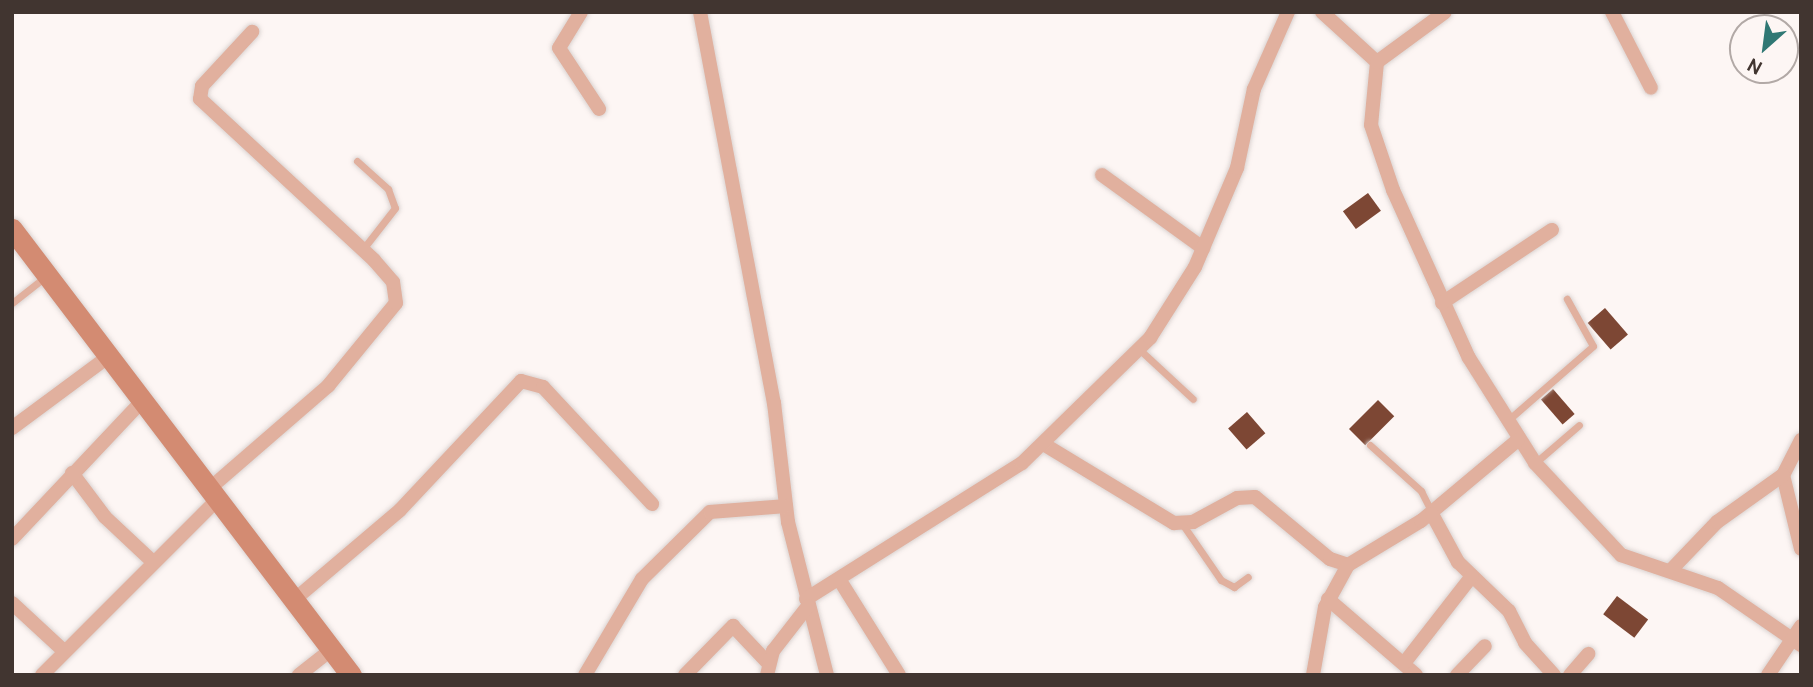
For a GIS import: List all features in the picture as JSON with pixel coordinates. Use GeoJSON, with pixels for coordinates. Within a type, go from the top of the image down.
{"type":"FeatureCollection","features":[{"type":"Feature","properties":{"kind":"main road"},"geometry":{"type":"LineString","coordinates":[[12,229],[45,277],[351,675]]}},
{"type":"Feature","properties":{"kind":"street"},"geometry":{"type":"LineString","coordinates":[[581,12],[559,48],[598,109]]}},
{"type":"Feature","properties":{"kind":"street"},"geometry":{"type":"LineString","coordinates":[[700,12],[774,403],[786,506],[807,603],[827,675]]}},
{"type":"Feature","properties":{"kind":"street"},"geometry":{"type":"LineString","coordinates":[[684,675],[733,626],[767,669],[807,603],[839,579],[1045,445],[1140,350],[1203,248],[1243,152],[1254,89],[1288,12]]}},
{"type":"Feature","properties":{"kind":"street"},"geometry":{"type":"LineString","coordinates":[[1322,12],[1377,62]]}},
{"type":"Feature","properties":{"kind":"street"},"geometry":{"type":"LineString","coordinates":[[1377,62],[1445,12]]}},
{"type":"Feature","properties":{"kind":"street"},"geometry":{"type":"LineString","coordinates":[[1612,12],[1651,88]]}},
{"type":"Feature","properties":{"kind":"street"},"geometry":{"type":"LineString","coordinates":[[41,675],[212,495],[328,386],[390,315],[396,303],[393,282],[200,99],[202,86],[252,32]]}},
{"type":"Feature","properties":{"kind":"street"},"geometry":{"type":"LineString","coordinates":[[1377,62],[1373,139],[1442,303],[1506,422],[1535,463],[1605,544],[1727,593],[1798,637],[1768,675]]}},
{"type":"Feature","properties":{"kind":"street"},"geometry":{"type":"LineString","coordinates":[[1102,175],[1203,248]]}},
{"type":"Feature","properties":{"kind":"street"},"geometry":{"type":"LineString","coordinates":[[1442,303],[1552,230]]}},
{"type":"Feature","properties":{"kind":"street"},"geometry":{"type":"LineString","coordinates":[[12,428],[108,357]]}},
{"type":"Feature","properties":{"kind":"street"},"geometry":{"type":"LineString","coordinates":[[294,600],[400,510],[521,381],[543,387],[652,504]]}},
{"type":"Feature","properties":{"kind":"street"},"geometry":{"type":"LineString","coordinates":[[12,539],[141,402]]}},
{"type":"Feature","properties":{"kind":"street"},"geometry":{"type":"LineString","coordinates":[[1313,675],[1328,599],[1348,565],[1432,514],[1518,440]]}},
{"type":"Feature","properties":{"kind":"street"},"geometry":{"type":"LineString","coordinates":[[1670,571],[1717,522],[1783,475],[1801,440]]}},
{"type":"Feature","properties":{"kind":"street"},"geometry":{"type":"LineString","coordinates":[[1045,445],[1104,486],[1183,525],[1237,498],[1255,497],[1330,559],[1348,565]]}},
{"type":"Feature","properties":{"kind":"street"},"geometry":{"type":"LineString","coordinates":[[72,473],[111,524],[151,560]]}},
{"type":"Feature","properties":{"kind":"street"},"geometry":{"type":"LineString","coordinates":[[1783,475],[1801,549]]}},
{"type":"Feature","properties":{"kind":"street"},"geometry":{"type":"LineString","coordinates":[[585,675],[642,579],[710,512],[786,506]]}},
{"type":"Feature","properties":{"kind":"street"},"geometry":{"type":"LineString","coordinates":[[1432,514],[1472,576],[1509,611],[1525,643],[1554,675]]}},
{"type":"Feature","properties":{"kind":"street"},"geometry":{"type":"LineString","coordinates":[[1405,662],[1472,576]]}},
{"type":"Feature","properties":{"kind":"street"},"geometry":{"type":"LineString","coordinates":[[839,579],[899,675]]}},
{"type":"Feature","properties":{"kind":"street"},"geometry":{"type":"LineString","coordinates":[[1328,599],[1405,662],[1416,675]]}},
{"type":"Feature","properties":{"kind":"street"},"geometry":{"type":"LineString","coordinates":[[12,603],[64,650]]}},
{"type":"Feature","properties":{"kind":"street"},"geometry":{"type":"LineString","coordinates":[[1457,675],[1485,646]]}},
{"type":"Feature","properties":{"kind":"street"},"geometry":{"type":"LineString","coordinates":[[299,675],[331,649]]}},
{"type":"Feature","properties":{"kind":"street"},"geometry":{"type":"LineString","coordinates":[[1570,675],[1588,654]]}},
{"type":"Feature","properties":{"kind":"lane"},"geometry":{"type":"LineString","coordinates":[[357,160],[388,190],[395,208],[362,250]]}},
{"type":"Feature","properties":{"kind":"lane"},"geometry":{"type":"LineString","coordinates":[[12,303],[45,277]]}},
{"type":"Feature","properties":{"kind":"lane"},"geometry":{"type":"LineString","coordinates":[[1506,422],[1593,346],[1567,299]]}},
{"type":"Feature","properties":{"kind":"lane"},"geometry":{"type":"LineString","coordinates":[[1140,350],[1193,399]]}},
{"type":"Feature","properties":{"kind":"lane"},"geometry":{"type":"LineString","coordinates":[[1535,463],[1579,425]]}},
{"type":"Feature","properties":{"kind":"lane"},"geometry":{"type":"LineString","coordinates":[[1370,444],[1421,491],[1432,514]]}},
{"type":"Feature","properties":{"kind":"lane"},"geometry":{"type":"LineString","coordinates":[[1183,525],[1221,580],[1234,587],[1248,577]]}},
{"type":"Feature","properties":{"kind":"building"},"geometry":{"type":"Polygon","coordinates":[[[1368,193],[1381,211],[1356,229],[1343,211],[1368,193]]]}},
{"type":"Feature","properties":{"kind":"building"},"geometry":{"type":"Polygon","coordinates":[[[1605,308],[1628,334],[1611,350],[1588,323],[1605,308]]]}},
{"type":"Feature","properties":{"kind":"building"},"geometry":{"type":"Polygon","coordinates":[[[1553,389],[1575,414],[1563,424],[1541,399],[1553,389]]]}},
{"type":"Feature","properties":{"kind":"building"},"geometry":{"type":"Polygon","coordinates":[[[1378,400],[1394,416],[1365,445],[1349,429],[1378,400]]]}},
{"type":"Feature","properties":{"kind":"building"},"geometry":{"type":"Polygon","coordinates":[[[1247,412],[1265,433],[1247,450],[1228,428],[1247,412]]]}},
{"type":"Feature","properties":{"kind":"building"},"geometry":{"type":"Polygon","coordinates":[[[1617,596],[1648,619],[1634,638],[1603,614],[1617,596]]]}}]}
